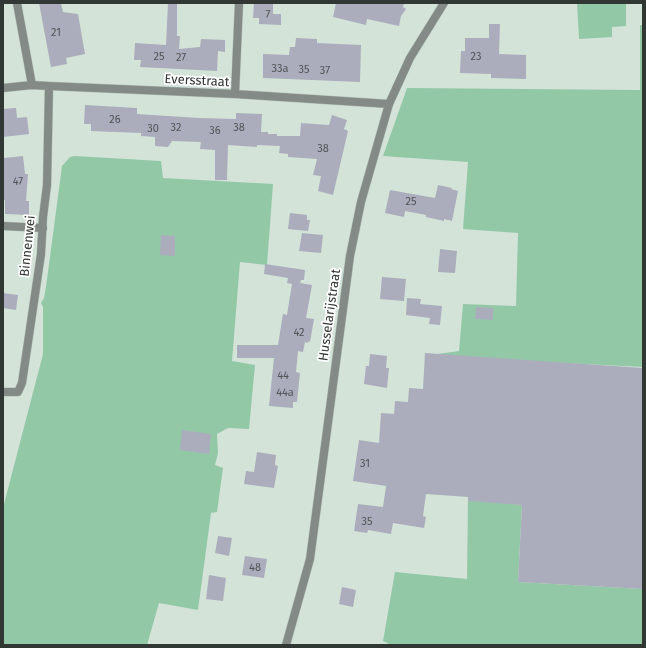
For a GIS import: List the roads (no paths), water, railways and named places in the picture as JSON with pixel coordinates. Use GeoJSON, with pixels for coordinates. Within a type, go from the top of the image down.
{"type":"FeatureCollection","features":[{"type":"Feature","properties":{"kind":"street"},"geometry":{"type":"LineString","coordinates":[[17,3],[32,85]]}},
{"type":"Feature","properties":{"kind":"street"},"geometry":{"type":"LineString","coordinates":[[235,94],[239,3]]}},
{"type":"Feature","properties":{"kind":"street","name":"Husselarijstraat"},"geometry":{"type":"LineString","coordinates":[[286,645],[310,559],[350,256],[361,202],[389,104],[410,58],[444,3]]}},
{"type":"Feature","properties":{"kind":"street","name":"Eversstraat"},"geometry":{"type":"LineString","coordinates":[[3,88],[32,85],[235,94],[389,104]]}},
{"type":"Feature","properties":{"kind":"street","name":"Binnenwei"},"geometry":{"type":"LineString","coordinates":[[3,392],[18,392],[22,383],[41,254],[48,156],[49,86]]}},
{"type":"Feature","properties":{"kind":"street"},"geometry":{"type":"LineString","coordinates":[[3,226],[43,228]]}}]}
